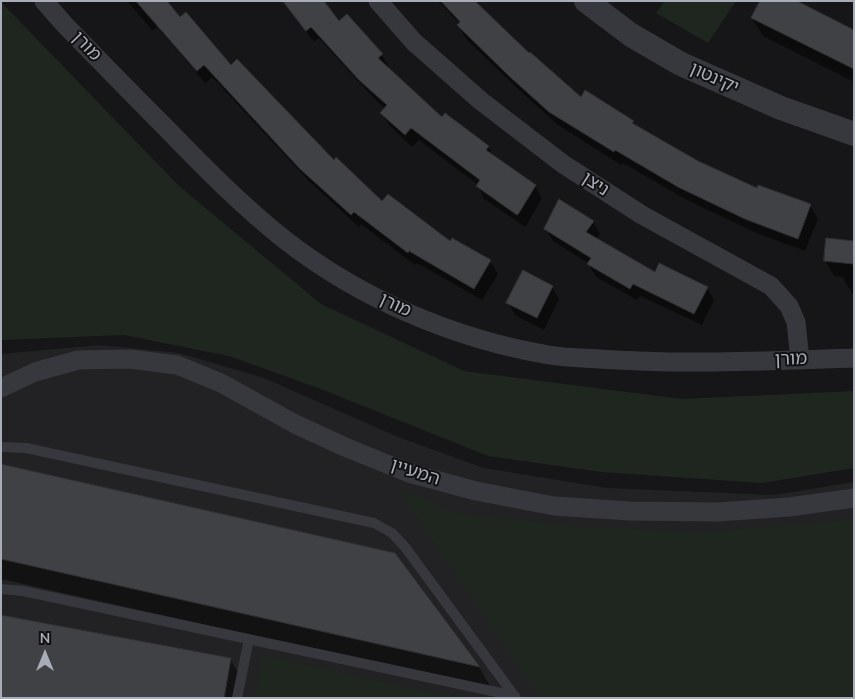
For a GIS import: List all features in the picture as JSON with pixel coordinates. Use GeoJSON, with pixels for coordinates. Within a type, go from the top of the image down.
{"type":"FeatureCollection","features":[{"type":"Feature","properties":{"kind":"street","name":"מורן"},"geometry":{"type":"LineString","coordinates":[[44,1],[64,24],[225,188],[286,240],[337,275],[383,302],[437,324],[496,343],[551,355],[636,362],[854,358]]}},
{"type":"Feature","properties":{"kind":"street","name":"ניצן"},"geometry":{"type":"LineString","coordinates":[[378,1],[414,42],[473,95],[563,164],[642,215],[771,286],[789,306],[796,322],[800,360]]}},
{"type":"Feature","properties":{"kind":"street","name":"יקינטון"},"geometry":{"type":"LineString","coordinates":[[586,1],[631,35],[681,64],[781,108],[854,134]]}},
{"type":"Feature","properties":{"kind":"street","name":"המעיין"},"geometry":{"type":"LineString","coordinates":[[1,388],[35,372],[78,360],[130,359],[177,366],[221,383],[295,424],[409,473],[476,491],[554,506],[630,511],[718,512],[789,507],[854,498]]}},
{"type":"Feature","properties":{"kind":"lane"},"geometry":{"type":"LineString","coordinates":[[1,447],[26,448],[374,523],[392,533],[405,547],[515,697]]}},
{"type":"Feature","properties":{"kind":"lane"},"geometry":{"type":"LineString","coordinates":[[1,589],[23,591],[515,697]]}},
{"type":"Feature","properties":{"kind":"lane"},"geometry":{"type":"LineString","coordinates":[[237,698],[248,639]]}},
{"type":"Feature","properties":{"kind":"shaded area"},"geometry":{"type":"Polygon","coordinates":[[[665,1],[736,1],[708,43],[656,13],[665,1]]]}},
{"type":"Feature","properties":{"kind":"shaded area"},"geometry":{"type":"Polygon","coordinates":[[[1,2],[179,186],[321,304],[464,371],[681,399],[854,391],[854,468],[762,483],[601,472],[488,456],[318,388],[229,356],[124,335],[1,340],[1,2]]]}},
{"type":"Feature","properties":{"kind":"shaded area"},"geometry":{"type":"Polygon","coordinates":[[[100,345],[179,353],[264,378],[398,437],[484,468],[607,488],[774,495],[854,482],[854,698],[1,698],[1,354],[100,345]]]}},
{"type":"Feature","properties":{"kind":"shaded area"},"geometry":{"type":"Polygon","coordinates":[[[397,487],[456,513],[590,527],[702,532],[833,521],[854,517],[854,698],[540,698],[397,487]]]}},
{"type":"Feature","properties":{"kind":"shaded area"},"geometry":{"type":"Polygon","coordinates":[[[262,655],[458,698],[256,698],[262,655]]]}},
{"type":"Feature","properties":{"kind":"building"},"geometry":{"type":"Polygon","coordinates":[[[136,1],[167,1],[180,17],[186,12],[231,65],[237,59],[334,160],[336,157],[382,201],[388,194],[450,241],[452,238],[491,260],[474,289],[409,251],[408,253],[354,212],[351,215],[300,169],[204,65],[197,71],[136,1]]]}},
{"type":"Feature","properties":{"kind":"building"},"geometry":{"type":"Polygon","coordinates":[[[283,1],[324,1],[339,21],[347,14],[383,54],[378,58],[442,117],[445,113],[489,146],[486,150],[536,185],[519,213],[517,215],[476,186],[480,180],[411,128],[405,135],[380,113],[387,105],[359,80],[311,27],[306,31],[283,1]]]}},
{"type":"Feature","properties":{"kind":"building"},"geometry":{"type":"Polygon","coordinates":[[[441,1],[475,1],[529,53],[581,97],[585,90],[634,121],[632,123],[698,161],[757,188],[758,185],[811,204],[798,239],[745,219],[678,187],[615,150],[614,152],[549,112],[457,25],[460,22],[441,1]]]}},
{"type":"Feature","properties":{"kind":"building"},"geometry":{"type":"Polygon","coordinates":[[[760,1],[797,1],[854,30],[854,69],[751,18],[760,1]]]}},
{"type":"Feature","properties":{"kind":"building"},"geometry":{"type":"Polygon","coordinates":[[[559,199],[594,221],[586,232],[655,272],[659,263],[708,287],[694,314],[633,284],[630,289],[587,264],[591,258],[544,229],[559,199]]]}},
{"type":"Feature","properties":{"kind":"building"},"geometry":{"type":"Polygon","coordinates":[[[826,238],[854,241],[854,264],[824,261],[826,238]]]}},
{"type":"Feature","properties":{"kind":"building"},"geometry":{"type":"Polygon","coordinates":[[[523,270],[553,286],[537,318],[506,303],[523,270]]]}},
{"type":"Feature","properties":{"kind":"building"},"geometry":{"type":"Polygon","coordinates":[[[1,464],[395,553],[480,667],[1,559],[1,464]]]}},
{"type":"Feature","properties":{"kind":"building"},"geometry":{"type":"Polygon","coordinates":[[[1,615],[231,658],[224,698],[1,698],[1,615]]]}}]}
